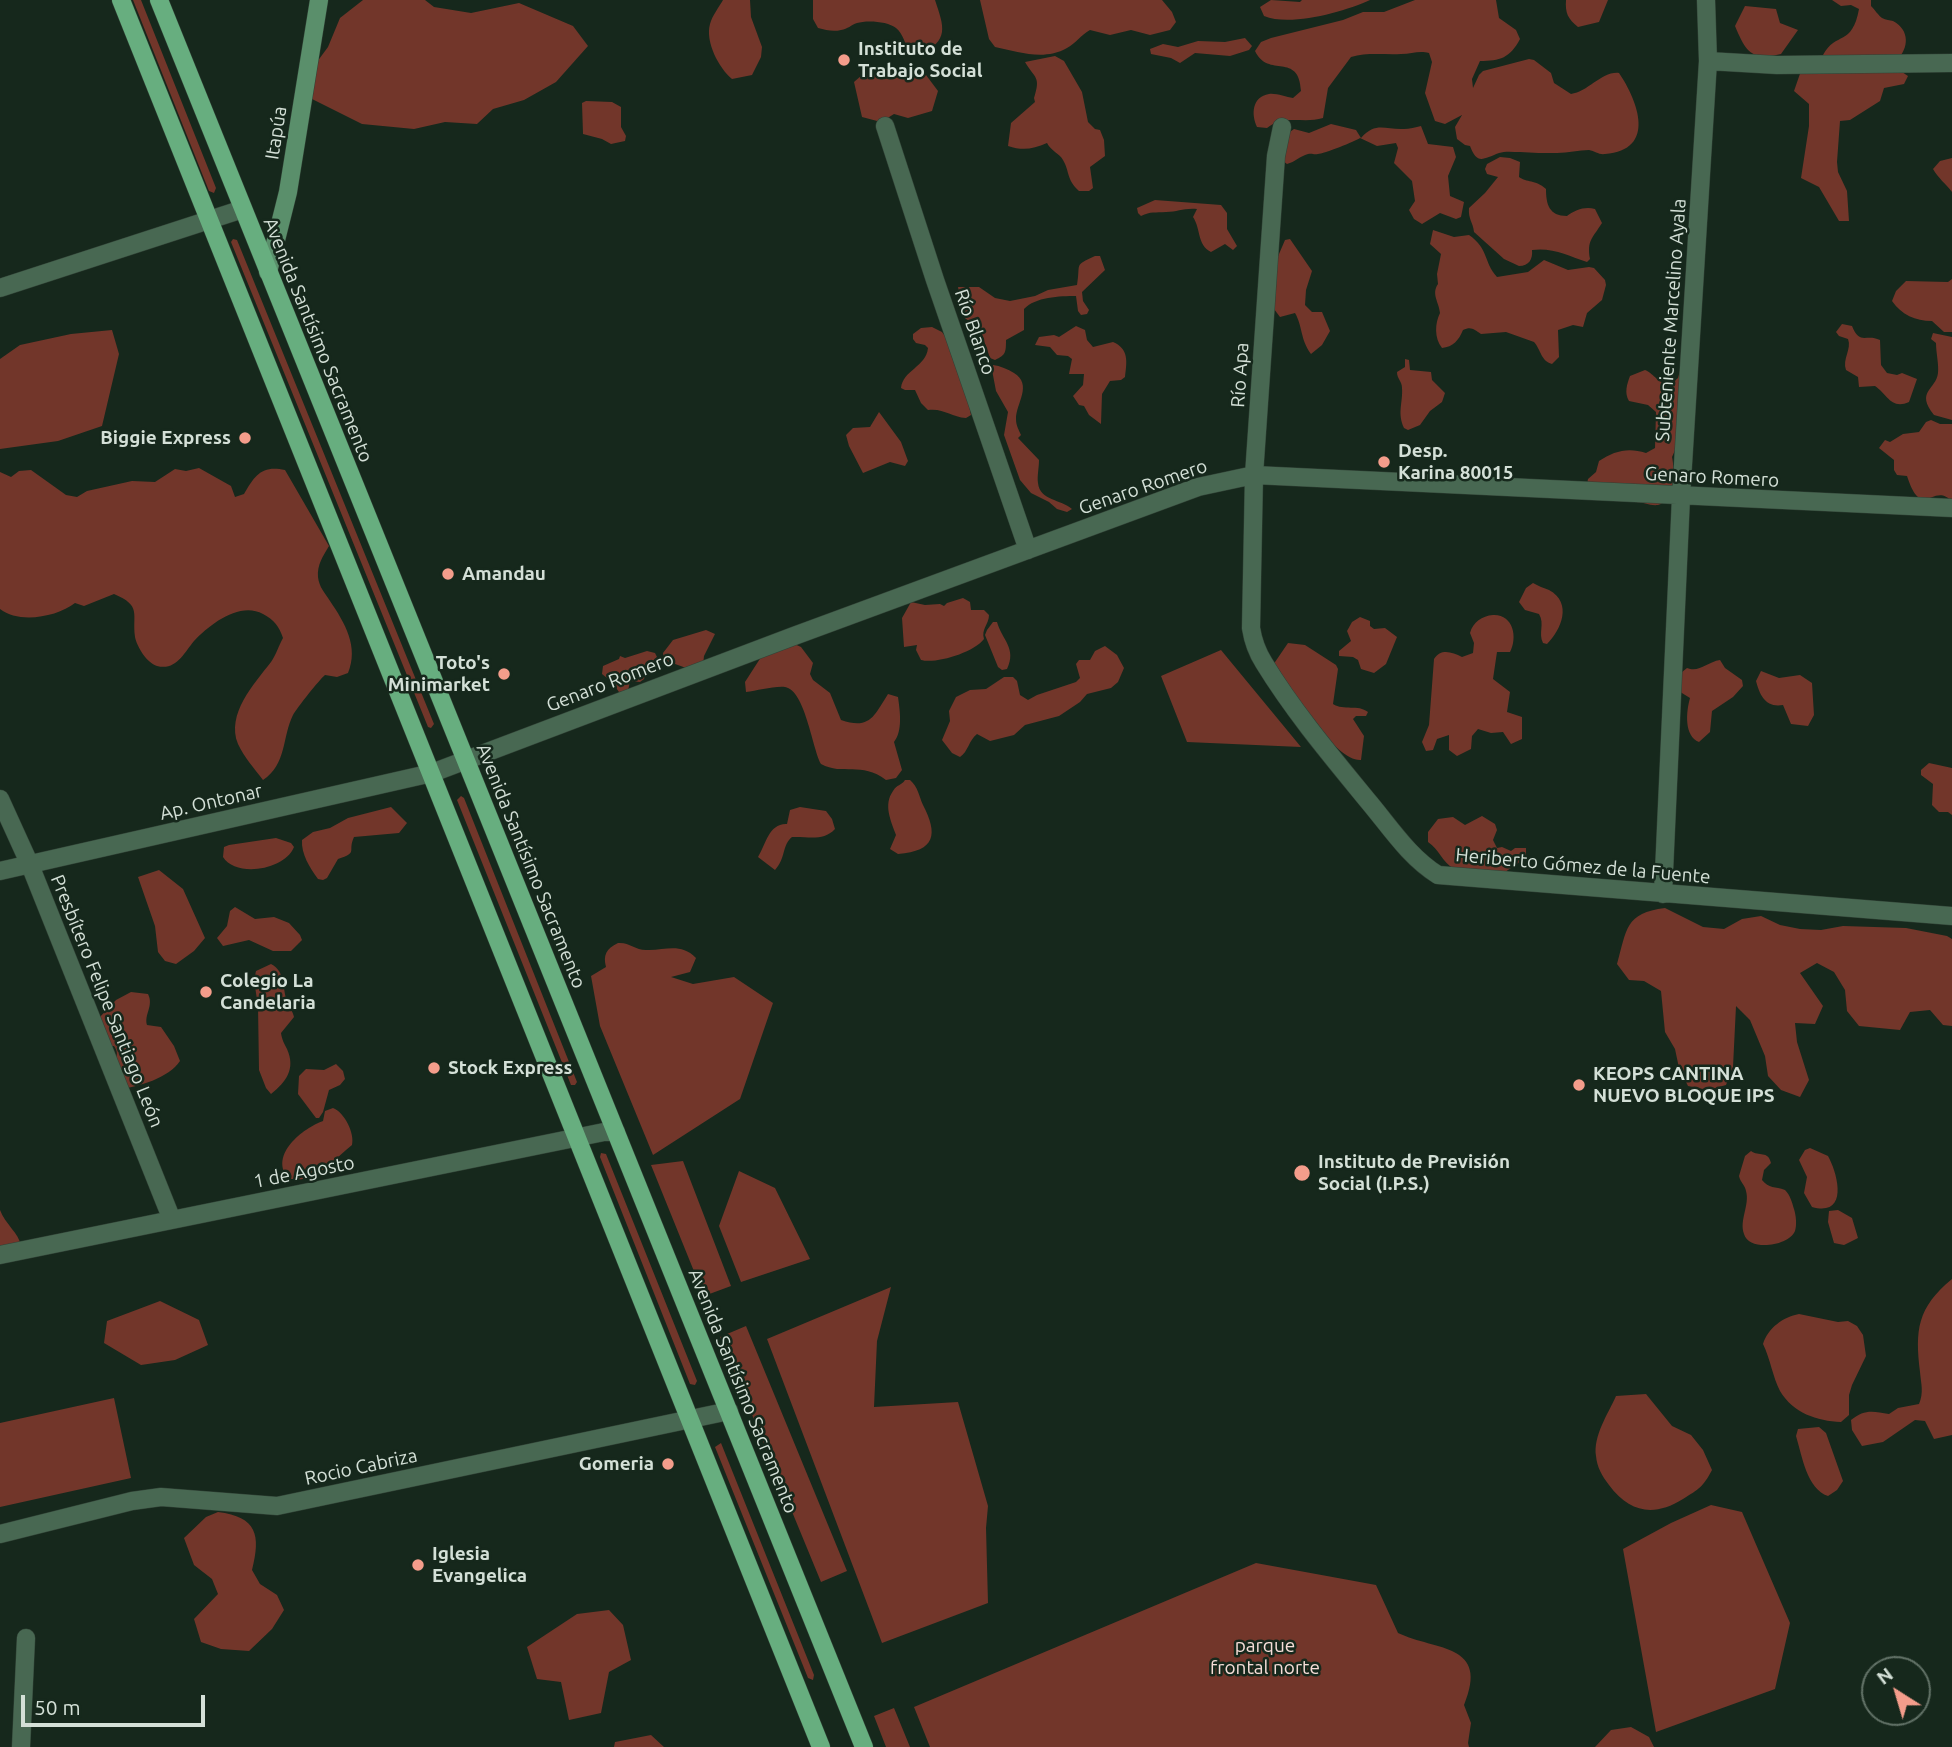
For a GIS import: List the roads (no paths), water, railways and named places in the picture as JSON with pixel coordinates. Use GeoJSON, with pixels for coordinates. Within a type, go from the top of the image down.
{"type":"FeatureCollection","features":[{"type":"Feature","properties":{"kind":"main road"},"geometry":{"type":"LineString","coordinates":[[121,0],[821,1747]]}},
{"type":"Feature","properties":{"kind":"main road","name":"Avenida Santísimo Sacramento"},"geometry":{"type":"LineString","coordinates":[[159,0],[864,1747]]}},
{"type":"Feature","properties":{"kind":"street","name":"Itapúa"},"geometry":{"type":"LineString","coordinates":[[268,272],[288,192],[319,0]]}},
{"type":"Feature","properties":{"kind":"street","name":"Subteniente Marcelino Ayala"},"geometry":{"type":"LineString","coordinates":[[1663,894],[1681,497],[1708,61],[1706,0]]}},
{"type":"Feature","properties":{"kind":"street"},"geometry":{"type":"LineString","coordinates":[[1708,61],[1777,65],[1952,63]]}},
{"type":"Feature","properties":{"kind":"street","name":"Río Blanco"},"geometry":{"type":"LineString","coordinates":[[885,126],[1028,550]]}},
{"type":"Feature","properties":{"kind":"street","name":"Río Apa"},"geometry":{"type":"LineString","coordinates":[[1251,628],[1254,475],[1276,156],[1282,127]]}},
{"type":"Feature","properties":{"kind":"street"},"geometry":{"type":"LineString","coordinates":[[0,288],[243,209]]}},
{"type":"Feature","properties":{"kind":"street","name":"Genaro Romero"},"geometry":{"type":"LineString","coordinates":[[432,773],[1198,487],[1254,475],[1952,508]]}},
{"type":"Feature","properties":{"kind":"street","name":"Heriberto Gómez de la Fuente"},"geometry":{"type":"LineString","coordinates":[[1251,628],[1254,644],[1263,662],[1326,750],[1424,866],[1438,875],[1952,916]]}},
{"type":"Feature","properties":{"kind":"street","name":"Ap. Ontonar"},"geometry":{"type":"LineString","coordinates":[[0,871],[432,773]]}},
{"type":"Feature","properties":{"kind":"street","name":"Presbítero Felipe Santiago León"},"geometry":{"type":"LineString","coordinates":[[0,799],[30,865],[172,1220]]}},
{"type":"Feature","properties":{"kind":"street","name":"1 de Agosto"},"geometry":{"type":"LineString","coordinates":[[0,1255],[604,1132],[616,1132]]}},
{"type":"Feature","properties":{"kind":"street","name":"Rocio Cabriza"},"geometry":{"type":"LineString","coordinates":[[0,1534],[132,1501],[161,1497],[277,1506],[729,1411]]}},
{"type":"Feature","properties":{"kind":"street"},"geometry":{"type":"LineString","coordinates":[[20,1747],[26,1638]]}},
{"type":"Feature","properties":{"kind":"place","name":"Instituto de Trabajo Social"},"geometry":{"type":"Point","coordinates":[844,60]}},
{"type":"Feature","properties":{"kind":"place","name":"Biggie Express"},"geometry":{"type":"Point","coordinates":[245,438]}},
{"type":"Feature","properties":{"kind":"place","name":"Desp. Karina 80015"},"geometry":{"type":"Point","coordinates":[1384,462]}},
{"type":"Feature","properties":{"kind":"place","name":"Amandau"},"geometry":{"type":"Point","coordinates":[448,574]}},
{"type":"Feature","properties":{"kind":"place","name":"Toto's Minimarket"},"geometry":{"type":"Point","coordinates":[504,674]}},
{"type":"Feature","properties":{"kind":"place","name":"Colegio La Candelaria"},"geometry":{"type":"Point","coordinates":[206,992]}},
{"type":"Feature","properties":{"kind":"place","name":"Stock Express"},"geometry":{"type":"Point","coordinates":[434,1068]}},
{"type":"Feature","properties":{"kind":"place","name":"KEOPS CANTINA NUEVO BLOQUE IPS"},"geometry":{"type":"Point","coordinates":[1579,1085]}},
{"type":"Feature","properties":{"kind":"place","name":"Instituto de Previsión Social (I.P.S.)"},"geometry":{"type":"Point","coordinates":[1302,1173]}},
{"type":"Feature","properties":{"kind":"place","name":"Gomeria"},"geometry":{"type":"Point","coordinates":[668,1464]}},
{"type":"Feature","properties":{"kind":"place","name":"Iglesia Evangelica"},"geometry":{"type":"Point","coordinates":[418,1565]}},
{"type":"Feature","properties":{"kind":"park label","name":"parque frontal norte"},"geometry":{"type":"Point","coordinates":[1265,1657]}}]}
